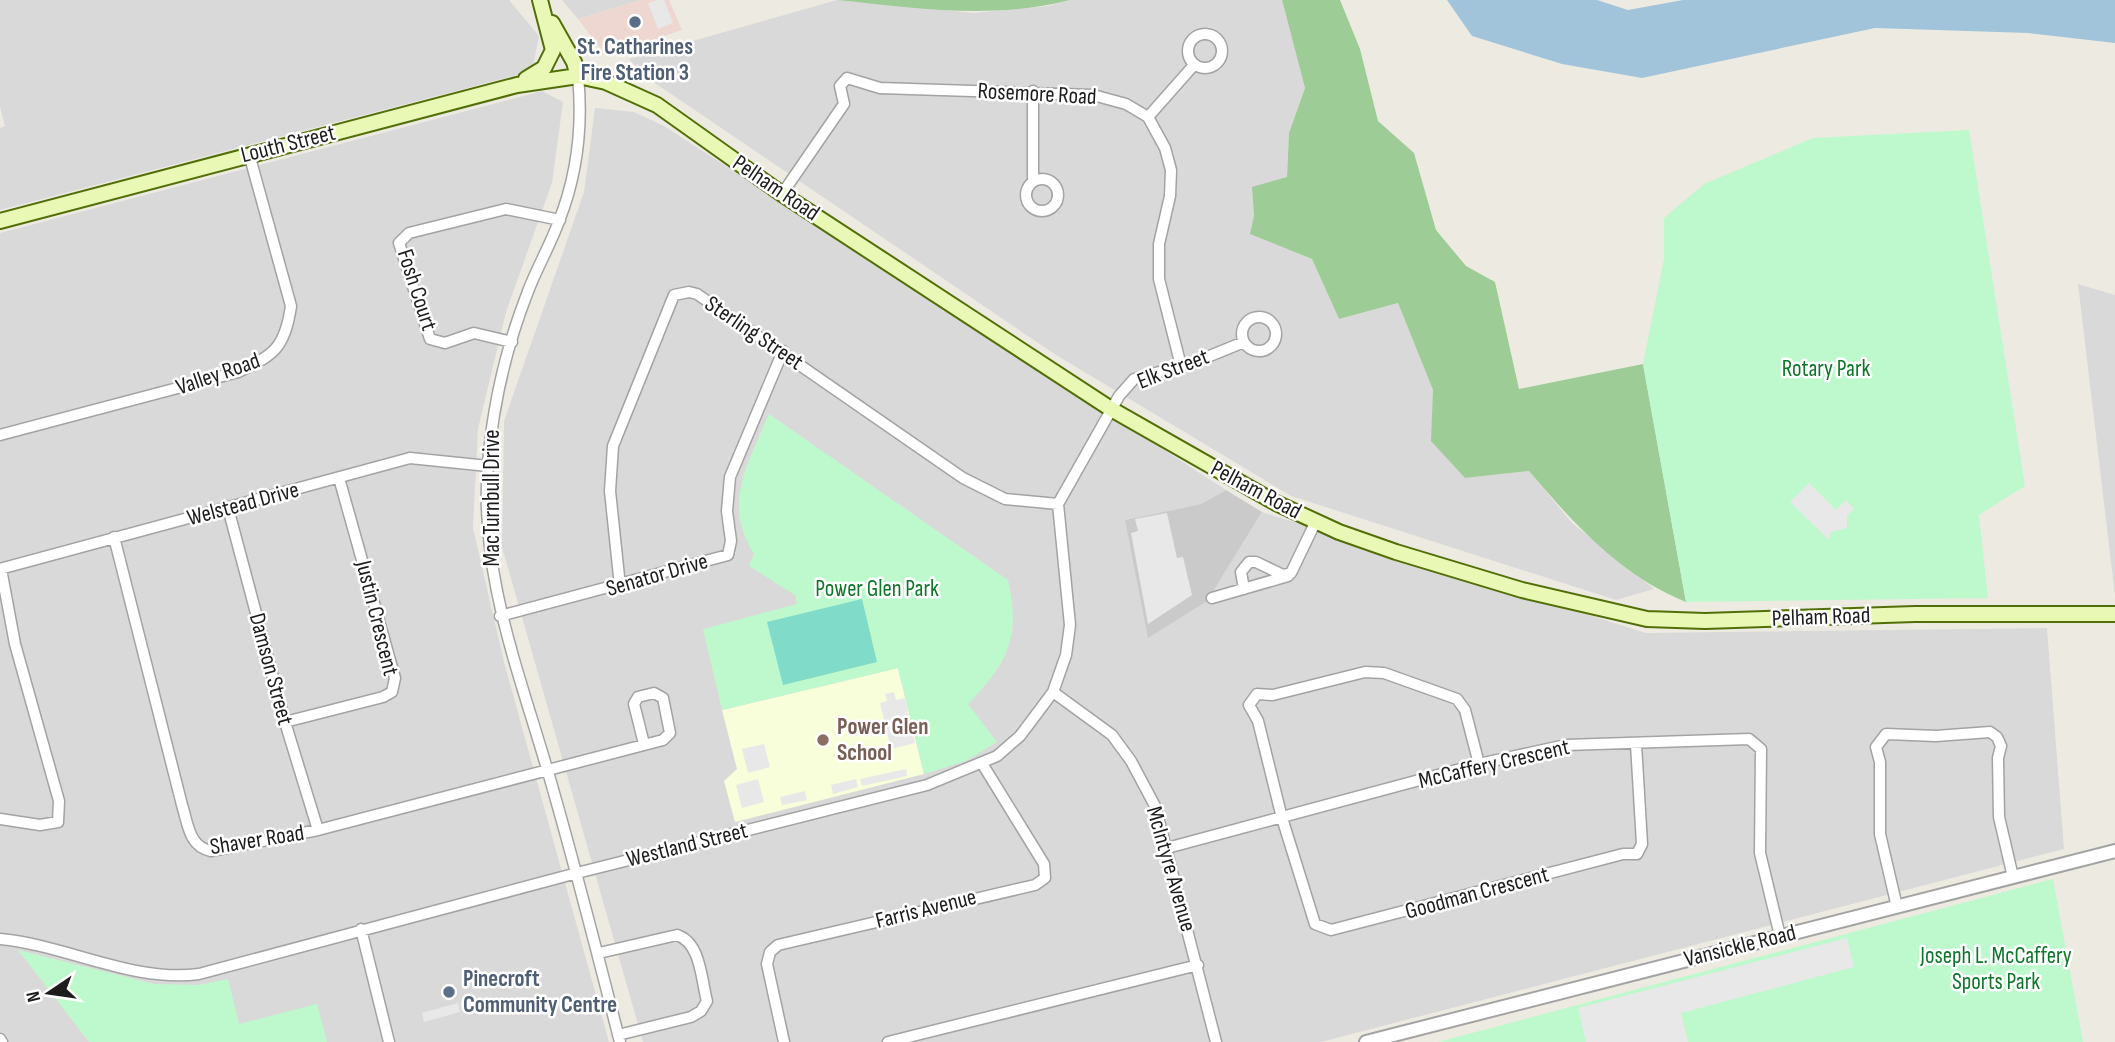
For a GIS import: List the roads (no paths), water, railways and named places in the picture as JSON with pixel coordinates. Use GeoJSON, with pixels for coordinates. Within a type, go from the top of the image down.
{"type":"FeatureCollection","features":[{"type":"Feature","properties":{"kind":"main road"},"geometry":{"type":"LineString","coordinates":[[540,0],[574,62],[578,76]]}},
{"type":"Feature","properties":{"kind":"main road"},"geometry":{"type":"LineString","coordinates":[[517,85],[544,68],[552,50],[552,37],[540,0]]}},
{"type":"Feature","properties":{"kind":"main road","name":"Louth Street"},"geometry":{"type":"LineString","coordinates":[[0,221],[517,85],[578,76]]}},
{"type":"Feature","properties":{"kind":"main road","name":"Pelham Road"},"geometry":{"type":"LineString","coordinates":[[578,76],[606,82],[657,105],[782,194],[1111,409],[1276,503],[1316,522],[1396,552],[1522,590],[1647,619],[1705,621],[1914,614],[2115,614]]}},
{"type":"Feature","properties":{"kind":"street"},"geometry":{"type":"LineString","coordinates":[[1181,366],[1162,300],[1159,279],[1159,244],[1170,196],[1171,170],[1163,143],[1148,117],[1194,65]]}},
{"type":"Feature","properties":{"kind":"street","name":"MacTurnbull Drive"},"geometry":{"type":"LineString","coordinates":[[578,76],[582,109],[579,149],[560,220],[527,294],[494,402],[488,466],[488,540],[500,617],[548,770],[599,953],[619,1038]]}},
{"type":"Feature","properties":{"kind":"street","name":"Rosemore Road"},"geometry":{"type":"LineString","coordinates":[[782,194],[844,104],[840,86],[847,78],[880,88],[1102,96],[1126,104],[1148,117]]}},
{"type":"Feature","properties":{"kind":"street"},"geometry":{"type":"LineString","coordinates":[[1033,92],[1033,182]]}},
{"type":"Feature","properties":{"kind":"street","name":"Valley Road"},"geometry":{"type":"LineString","coordinates":[[0,435],[238,372],[268,358],[277,349],[287,332],[291,306],[249,154]]}},
{"type":"Feature","properties":{"kind":"street","name":"Fosh Court"},"geometry":{"type":"LineString","coordinates":[[512,342],[474,333],[445,342],[430,339],[399,243],[409,233],[506,209],[560,220]]}},
{"type":"Feature","properties":{"kind":"street","name":"Sterling Street"},"geometry":{"type":"LineString","coordinates":[[620,586],[610,491],[613,446],[674,295],[689,292],[697,294],[783,351],[964,478],[1005,499],[1058,504]]}},
{"type":"Feature","properties":{"kind":"street","name":"Elk Street"},"geometry":{"type":"LineString","coordinates":[[1111,409],[1135,379],[1181,366],[1244,342]]}},
{"type":"Feature","properties":{"kind":"street","name":"Senator Drive"},"geometry":{"type":"LineString","coordinates":[[500,617],[728,555],[731,541],[727,511],[730,477],[783,351]]}},
{"type":"Feature","properties":{"kind":"street"},"geometry":{"type":"LineString","coordinates":[[1058,504],[1111,409]]}},
{"type":"Feature","properties":{"kind":"street","name":"Welstead Drive"},"geometry":{"type":"LineString","coordinates":[[1,569],[410,458],[488,466]]}},
{"type":"Feature","properties":{"kind":"street","name":"Justin Crescent"},"geometry":{"type":"LineString","coordinates":[[285,722],[383,697],[392,692],[395,678],[367,568],[339,478]]}},
{"type":"Feature","properties":{"kind":"street","name":"Westland Street"},"geometry":{"type":"LineString","coordinates":[[0,939],[26,941],[124,967],[181,977],[927,785],[983,765],[1020,736],[1053,692],[1066,654],[1070,625],[1058,504]]}},
{"type":"Feature","properties":{"kind":"street","name":"Damson Street"},"geometry":{"type":"LineString","coordinates":[[228,508],[285,722],[318,830]]}},
{"type":"Feature","properties":{"kind":"street"},"geometry":{"type":"LineString","coordinates":[[1212,598],[1282,579],[1295,568],[1316,522]]}},
{"type":"Feature","properties":{"kind":"street","name":"Shaver Road"},"geometry":{"type":"LineString","coordinates":[[114,537],[194,844],[200,849],[211,851],[318,830],[663,740],[670,733],[663,698],[654,693],[638,697],[634,704],[644,744]]}},
{"type":"Feature","properties":{"kind":"street"},"geometry":{"type":"LineString","coordinates":[[1244,589],[1241,573],[1246,563],[1255,562],[1283,575],[1295,568]]}},
{"type":"Feature","properties":{"kind":"street"},"geometry":{"type":"LineString","coordinates":[[0,819],[40,825],[58,822],[59,801],[15,644],[1,569]]}},
{"type":"Feature","properties":{"kind":"street"},"geometry":{"type":"LineString","coordinates":[[1282,818],[1258,721],[1249,709],[1251,698],[1259,693],[1273,695],[1364,672],[1387,674],[1459,701],[1466,714],[1479,764]]}},
{"type":"Feature","properties":{"kind":"street","name":"McIntyre Avenue"},"geometry":{"type":"LineString","coordinates":[[1053,692],[1112,735],[1131,761],[1155,806],[1216,1042]]}},
{"type":"Feature","properties":{"kind":"street"},"geometry":{"type":"LineString","coordinates":[[1898,907],[1880,829],[1880,762],[1876,747],[1886,734],[1936,736],[1990,732],[1997,737],[2001,746],[1998,758],[1999,817],[2014,877]]}},
{"type":"Feature","properties":{"kind":"street","name":"McCaffery Crescent"},"geometry":{"type":"LineString","coordinates":[[1167,848],[1479,764],[1566,745],[1749,739],[1758,745],[1761,754],[1760,853],[1780,936]]}},
{"type":"Feature","properties":{"kind":"street","name":"Goodman Crescent"},"geometry":{"type":"LineString","coordinates":[[1282,818],[1315,924],[1331,930],[1610,858],[1637,854],[1642,844],[1636,744]]}},
{"type":"Feature","properties":{"kind":"street","name":"Farris Avenue"},"geometry":{"type":"LineString","coordinates":[[785,1042],[767,964],[770,952],[778,945],[1035,885],[1045,878],[1044,864],[983,765]]}},
{"type":"Feature","properties":{"kind":"street","name":"Vansickle Road"},"geometry":{"type":"LineString","coordinates":[[1366,1042],[2115,851]]}},
{"type":"Feature","properties":{"kind":"street"},"geometry":{"type":"LineString","coordinates":[[361,929],[389,1042]]}},
{"type":"Feature","properties":{"kind":"street"},"geometry":{"type":"LineString","coordinates":[[599,953],[677,935],[687,939],[695,951],[704,988],[707,1001],[691,1017],[619,1038]]}},
{"type":"Feature","properties":{"kind":"street"},"geometry":{"type":"LineString","coordinates":[[888,1042],[1198,965]]}},
{"type":"Feature","properties":{"kind":"place","name":"St. Catharines Fire Station 3"},"geometry":{"type":"Point","coordinates":[635,22]}},
{"type":"Feature","properties":{"kind":"place","name":"Power Glen School"},"geometry":{"type":"Point","coordinates":[823,740]}},
{"type":"Feature","properties":{"kind":"place","name":"Pinecroft Community Centre"},"geometry":{"type":"Point","coordinates":[449,992]}},
{"type":"Feature","properties":{"kind":"park label","name":"Rotary Park"},"geometry":{"type":"Point","coordinates":[1826,369]}},
{"type":"Feature","properties":{"kind":"park label","name":"Power Glen Park"},"geometry":{"type":"Point","coordinates":[877,589]}},
{"type":"Feature","properties":{"kind":"park label","name":"Joseph L. McCaffery Sports Park"},"geometry":{"type":"Point","coordinates":[1996,969]}}]}
